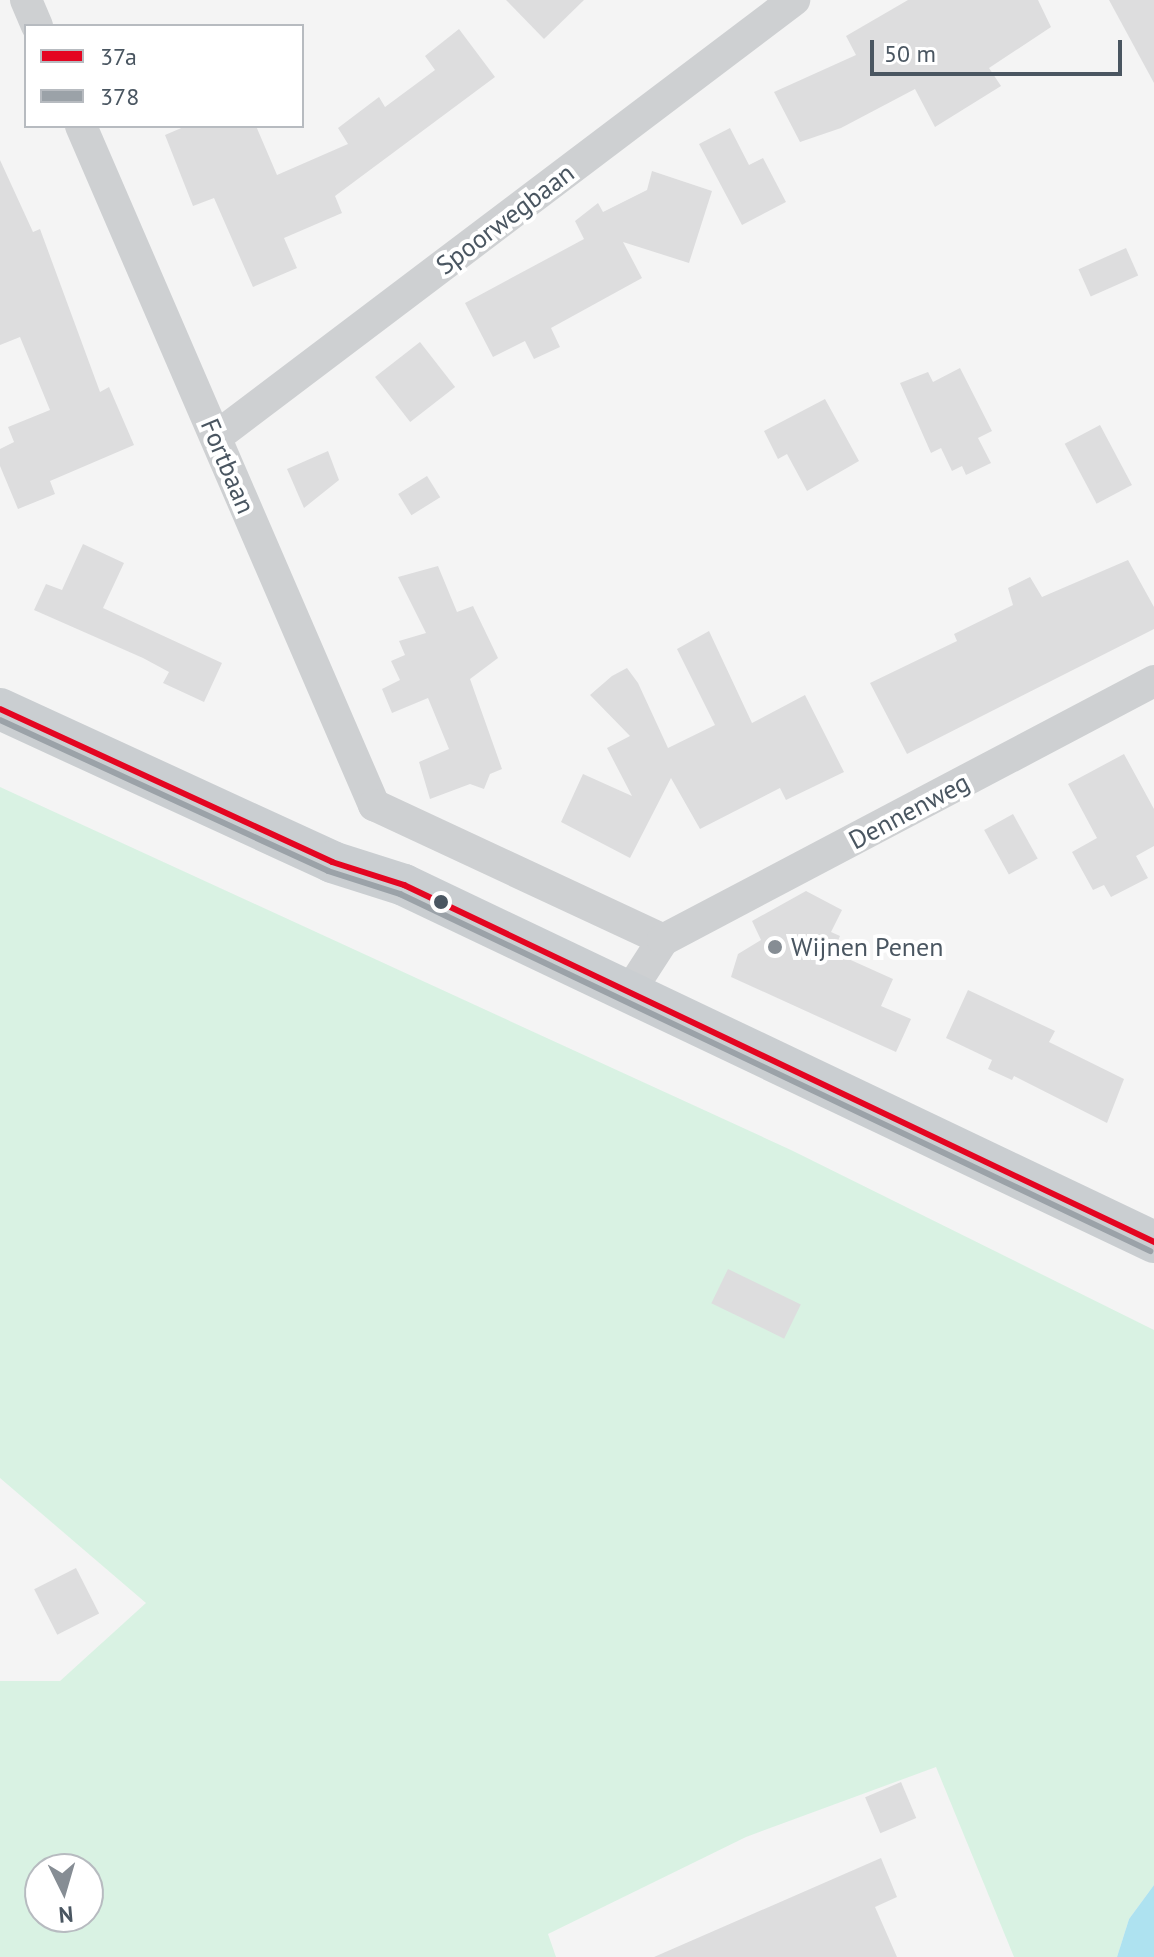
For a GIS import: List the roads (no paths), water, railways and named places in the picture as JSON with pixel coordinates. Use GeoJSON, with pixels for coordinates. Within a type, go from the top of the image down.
{"type":"FeatureCollection","features":[{"type":"Feature","properties":{"kind":"main road"},"geometry":{"type":"LineString","coordinates":[[0,709],[332,862],[404,885],[628,994],[1151,1235]]}},
{"type":"Feature","properties":{"kind":"street"},"geometry":{"type":"LineString","coordinates":[[26,0],[36,24]]}},
{"type":"Feature","properties":{"kind":"street","name":"Spoorwegbaan"},"geometry":{"type":"LineString","coordinates":[[216,437],[794,0]]}},
{"type":"Feature","properties":{"kind":"street","name":"Fortbaan"},"geometry":{"type":"LineString","coordinates":[[82,128],[374,805],[663,940]]}},
{"type":"Feature","properties":{"kind":"street","name":"Dennenweg"},"geometry":{"type":"LineString","coordinates":[[663,940],[1154,681]]}},
{"type":"Feature","properties":{"kind":"street"},"geometry":{"type":"LineString","coordinates":[[628,994],[663,940]]}},
{"type":"Feature","properties":{"kind":"water"},"geometry":{"type":"Polygon","coordinates":[[[1154,1885],[1154,1957],[1117,1957],[1129,1919],[1154,1885]]]}},
{"type":"Feature","properties":{"kind":"place","name":"Wijnen Penen"},"geometry":{"type":"Point","coordinates":[775,947]}}]}
